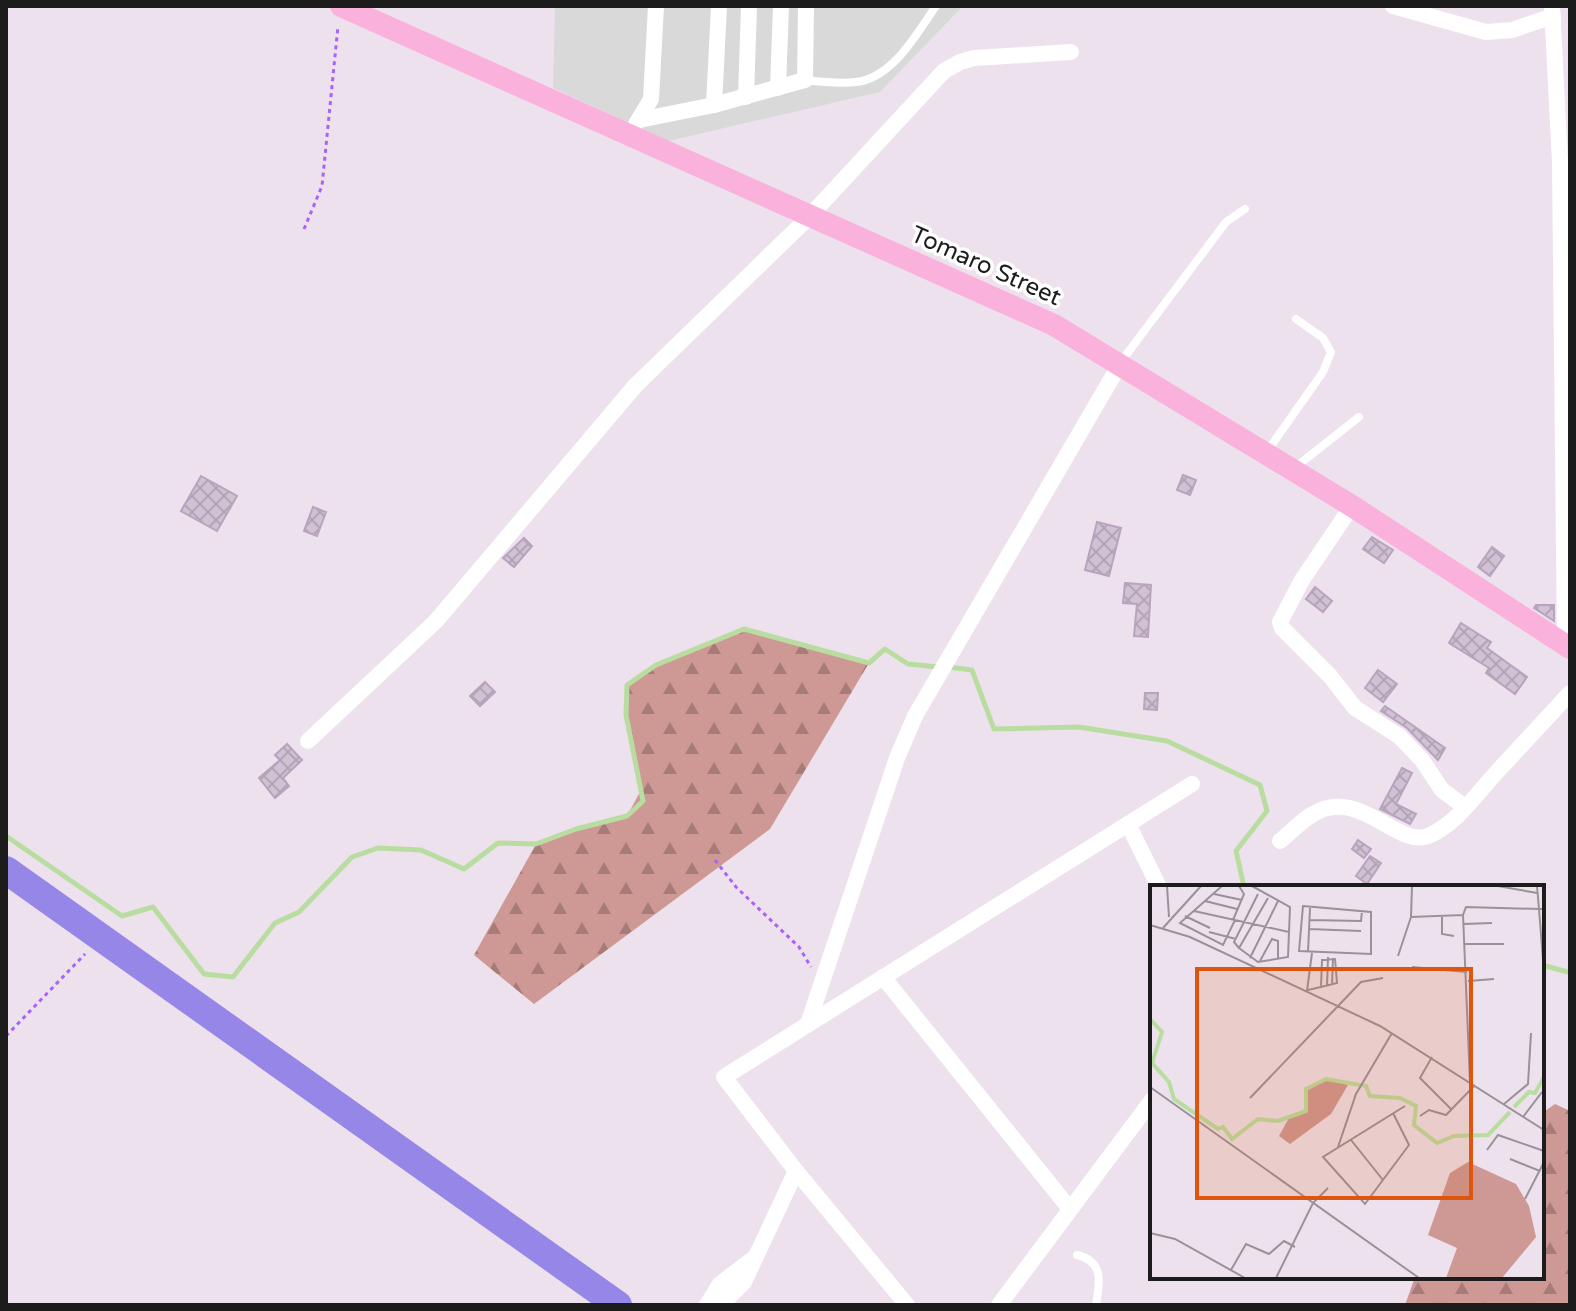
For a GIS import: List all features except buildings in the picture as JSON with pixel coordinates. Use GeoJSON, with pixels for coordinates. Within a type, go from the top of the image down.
{"type":"FeatureCollection","features":[{"type":"Feature","properties":{"kind":"highway"},"geometry":{"type":"LineString","coordinates":[[6,870],[618,1305]]}},
{"type":"Feature","properties":{"kind":"highway"},"geometry":{"type":"LineString","coordinates":[[6,883],[598,1305]]}},
{"type":"Feature","properties":{"kind":"street"},"geometry":{"type":"LineString","coordinates":[[633,128],[651,99],[656,6]]}},
{"type":"Feature","properties":{"kind":"street"},"geometry":{"type":"LineString","coordinates":[[714,105],[719,6]]}},
{"type":"Feature","properties":{"kind":"street"},"geometry":{"type":"LineString","coordinates":[[746,97],[749,6]]}},
{"type":"Feature","properties":{"kind":"street"},"geometry":{"type":"LineString","coordinates":[[778,88],[781,6]]}},
{"type":"Feature","properties":{"kind":"street"},"geometry":{"type":"LineString","coordinates":[[633,128],[805,80],[806,6]]}},
{"type":"Feature","properties":{"kind":"street"},"geometry":{"type":"LineString","coordinates":[[1393,6],[1486,32],[1512,30],[1552,11],[1563,69],[1568,646]]}},
{"type":"Feature","properties":{"kind":"street","name":"Tomaro Street"},"geometry":{"type":"LineString","coordinates":[[339,14],[633,128],[809,217],[1054,325],[1352,506],[1568,646]]}},
{"type":"Feature","properties":{"kind":"street"},"geometry":{"type":"LineString","coordinates":[[308,741],[436,621],[635,386],[809,217],[944,71],[974,58],[1071,52]]}},
{"type":"Feature","properties":{"kind":"street"},"geometry":{"type":"LineString","coordinates":[[808,1024],[897,758],[915,716],[1120,364]]}},
{"type":"Feature","properties":{"kind":"street"},"geometry":{"type":"LineString","coordinates":[[1352,506],[1302,580],[1280,622],[1282,628],[1330,676],[1355,708],[1399,736],[1422,760],[1442,790],[1465,807]]}},
{"type":"Feature","properties":{"kind":"street"},"geometry":{"type":"LineString","coordinates":[[1280,841],[1314,813],[1332,807],[1351,808],[1408,835],[1429,835],[1465,807],[1570,693]]}},
{"type":"Feature","properties":{"kind":"street"},"geometry":{"type":"LineString","coordinates":[[907,1305],[796,1171],[724,1077],[1192,784]]}},
{"type":"Feature","properties":{"kind":"street"},"geometry":{"type":"LineString","coordinates":[[1128,824],[1158,885]]}},
{"type":"Feature","properties":{"kind":"street"},"geometry":{"type":"LineString","coordinates":[[883,977],[1070,1209]]}},
{"type":"Feature","properties":{"kind":"street"},"geometry":{"type":"LineString","coordinates":[[999,1305],[1150,1103]]}},
{"type":"Feature","properties":{"kind":"street"},"geometry":{"type":"LineString","coordinates":[[707,1305],[720,1284],[755,1257],[796,1171]]}},
{"type":"Feature","properties":{"kind":"lane"},"geometry":{"type":"LineString","coordinates":[[805,80],[858,82],[869,78],[907,49],[936,6]]}},
{"type":"Feature","properties":{"kind":"lane"},"geometry":{"type":"LineString","coordinates":[[1120,364],[1226,222],[1245,209]]}},
{"type":"Feature","properties":{"kind":"lane"},"geometry":{"type":"LineString","coordinates":[[1266,453],[1330,358],[1328,342],[1296,319]]}},
{"type":"Feature","properties":{"kind":"lane"},"geometry":{"type":"LineString","coordinates":[[1292,469],[1359,417]]}},
{"type":"Feature","properties":{"kind":"lane"},"geometry":{"type":"LineString","coordinates":[[1077,1255],[1088,1257],[1096,1265],[1101,1279],[1096,1305]]}},
{"type":"Feature","properties":{"kind":"path"},"geometry":{"type":"LineString","coordinates":[[304,229],[322,186],[339,14]]}},
{"type":"Feature","properties":{"kind":"path"},"geometry":{"type":"LineString","coordinates":[[715,860],[736,887],[799,947],[822,984]]}},
{"type":"Feature","properties":{"kind":"path"},"geometry":{"type":"LineString","coordinates":[[6,1036],[93,945]]}},
{"type":"Feature","properties":{"kind":"shaded area"},"geometry":{"type":"Polygon","coordinates":[[[555,6],[963,6],[880,92],[668,141],[553,88],[555,6]]]}},
{"type":"Feature","properties":{"kind":"green space"},"geometry":{"type":"Polygon","coordinates":[[[744,629],[869,663],[770,829],[534,1004],[474,955],[536,844],[576,829],[627,816],[641,790],[626,715],[627,685],[656,665],[744,629]]]}},
{"type":"Feature","properties":{"kind":"green space"},"geometry":{"type":"Polygon","coordinates":[[[1555,1104],[1570,1111],[1570,1305],[1405,1305],[1414,1279],[1544,1279],[1544,1112],[1555,1104]]]}},
{"type":"Feature","properties":{"kind":"waterway"},"geometry":{"type":"LineString","coordinates":[[6,836],[122,916],[153,907],[204,974],[233,977],[275,923],[299,912],[352,857],[378,848],[421,850],[464,869],[498,843],[536,844],[576,829],[627,816],[643,801],[626,715],[627,685],[656,665],[744,629],[869,663],[885,649],[908,664],[938,667]]}},
{"type":"Feature","properties":{"kind":"waterway"},"geometry":{"type":"LineString","coordinates":[[948,667],[972,670],[994,729],[1079,727],[1167,741],[1260,785],[1267,811],[1236,851],[1244,885]]}},
{"type":"Feature","properties":{"kind":"waterway"},"geometry":{"type":"LineString","coordinates":[[1544,966],[1570,970]]}}]}
